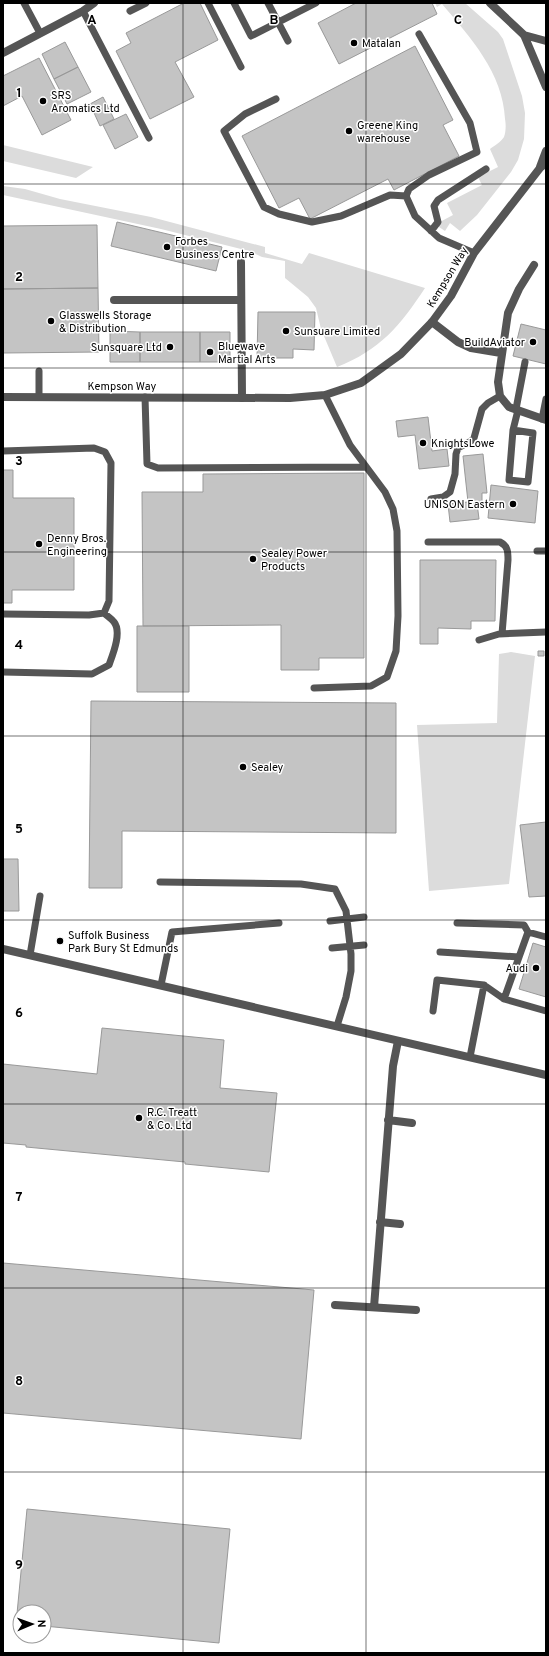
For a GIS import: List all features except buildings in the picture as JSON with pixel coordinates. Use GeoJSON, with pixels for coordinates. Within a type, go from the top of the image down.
{"type":"FeatureCollection","features":[{"type":"Feature","properties":{"kind":"street"},"geometry":{"type":"LineString","coordinates":[[3,52],[83,11],[94,3]]}},
{"type":"Feature","properties":{"kind":"street"},"geometry":{"type":"LineString","coordinates":[[490,3],[524,35],[546,86]]}},
{"type":"Feature","properties":{"kind":"street"},"geometry":{"type":"LineString","coordinates":[[524,35],[546,41]]}},
{"type":"Feature","properties":{"kind":"street","name":"Kempson Way"},"geometry":{"type":"LineString","coordinates":[[3,397],[290,398],[325,395],[361,383],[401,354],[432,322],[451,296],[474,253],[543,165],[546,151]]}},
{"type":"Feature","properties":{"kind":"street"},"geometry":{"type":"LineString","coordinates":[[241,262],[240,300],[242,398]]}},
{"type":"Feature","properties":{"kind":"street"},"geometry":{"type":"LineString","coordinates":[[534,265],[519,289],[508,313],[498,382],[500,396],[509,407],[544,419]]}},
{"type":"Feature","properties":{"kind":"street"},"geometry":{"type":"LineString","coordinates":[[114,300],[240,300]]}},
{"type":"Feature","properties":{"kind":"street"},"geometry":{"type":"LineString","coordinates":[[432,322],[458,342],[471,348],[501,353]]}},
{"type":"Feature","properties":{"kind":"street"},"geometry":{"type":"LineString","coordinates":[[3,949],[30,954],[546,1075]]}},
{"type":"Feature","properties":{"kind":"street"},"geometry":{"type":"LineString","coordinates":[[374,1306],[392,1066],[398,1041]]}},
{"type":"Feature","properties":{"kind":"street"},"geometry":{"type":"LineString","coordinates":[[388,1120],[412,1123]]}},
{"type":"Feature","properties":{"kind":"street"},"geometry":{"type":"LineString","coordinates":[[380,1222],[400,1224]]}},
{"type":"Feature","properties":{"kind":"street"},"geometry":{"type":"LineString","coordinates":[[335,1305],[374,1306],[416,1310]]}},
{"type":"Feature","properties":{"kind":"lane"},"geometry":{"type":"LineString","coordinates":[[24,3],[40,33]]}},
{"type":"Feature","properties":{"kind":"lane"},"geometry":{"type":"LineString","coordinates":[[130,11],[146,3]]}},
{"type":"Feature","properties":{"kind":"lane"},"geometry":{"type":"LineString","coordinates":[[208,3],[240,67]]}},
{"type":"Feature","properties":{"kind":"lane"},"geometry":{"type":"LineString","coordinates":[[234,3],[251,36],[316,3]]}},
{"type":"Feature","properties":{"kind":"lane"},"geometry":{"type":"LineString","coordinates":[[268,3],[288,41]]}},
{"type":"Feature","properties":{"kind":"lane"},"geometry":{"type":"LineString","coordinates":[[83,11],[149,138]]}},
{"type":"Feature","properties":{"kind":"lane"},"geometry":{"type":"LineString","coordinates":[[419,34],[470,123],[477,152],[429,175],[409,189],[406,196],[415,216],[439,238],[474,253]]}},
{"type":"Feature","properties":{"kind":"lane"},"geometry":{"type":"LineString","coordinates":[[276,99],[245,114],[224,131],[264,207],[279,214],[312,222],[341,216],[390,195],[406,196]]}},
{"type":"Feature","properties":{"kind":"lane"},"geometry":{"type":"LineString","coordinates":[[431,230],[438,222],[434,206],[438,200],[486,169]]}},
{"type":"Feature","properties":{"kind":"lane"},"geometry":{"type":"LineString","coordinates":[[513,430],[532,433],[528,482],[509,480],[513,430],[525,362]]}},
{"type":"Feature","properties":{"kind":"lane"},"geometry":{"type":"LineString","coordinates":[[38,371],[39,396]]}},
{"type":"Feature","properties":{"kind":"lane"},"geometry":{"type":"LineString","coordinates":[[314,688],[371,686],[387,677],[396,651],[398,616],[396,531],[393,508],[386,492],[350,445],[325,395]]}},
{"type":"Feature","properties":{"kind":"lane"},"geometry":{"type":"LineString","coordinates":[[431,498],[443,497],[450,492],[454,478],[458,448],[471,442],[474,438],[482,409],[488,403],[500,396]]}},
{"type":"Feature","properties":{"kind":"lane"},"geometry":{"type":"LineString","coordinates":[[145,397],[147,464],[158,468],[366,467]]}},
{"type":"Feature","properties":{"kind":"lane"},"geometry":{"type":"LineString","coordinates":[[544,419],[546,399]]}},
{"type":"Feature","properties":{"kind":"lane"},"geometry":{"type":"LineString","coordinates":[[3,451],[94,448],[105,452],[111,463],[109,601],[104,613]]}},
{"type":"Feature","properties":{"kind":"lane"},"geometry":{"type":"LineString","coordinates":[[428,542],[500,542],[504,544],[508,550],[508,560],[502,634]]}},
{"type":"Feature","properties":{"kind":"lane"},"geometry":{"type":"LineString","coordinates":[[538,551],[546,551]]}},
{"type":"Feature","properties":{"kind":"lane"},"geometry":{"type":"LineString","coordinates":[[3,614],[89,615],[104,613],[115,623],[117,633],[116,647],[109,665],[92,674],[3,672]]}},
{"type":"Feature","properties":{"kind":"lane"},"geometry":{"type":"LineString","coordinates":[[479,640],[502,634],[546,632]]}},
{"type":"Feature","properties":{"kind":"lane"},"geometry":{"type":"LineString","coordinates":[[160,882],[301,884],[335,889],[346,911],[351,971],[346,997],[337,1026]]}},
{"type":"Feature","properties":{"kind":"lane"},"geometry":{"type":"LineString","coordinates":[[30,954],[40,896]]}},
{"type":"Feature","properties":{"kind":"lane"},"geometry":{"type":"LineString","coordinates":[[330,921],[364,917]]}},
{"type":"Feature","properties":{"kind":"lane"},"geometry":{"type":"LineString","coordinates":[[161,985],[172,932],[279,923]]}},
{"type":"Feature","properties":{"kind":"lane"},"geometry":{"type":"LineString","coordinates":[[457,923],[524,925],[528,932],[546,937]]}},
{"type":"Feature","properties":{"kind":"lane"},"geometry":{"type":"LineString","coordinates":[[504,999],[528,932]]}},
{"type":"Feature","properties":{"kind":"lane"},"geometry":{"type":"LineString","coordinates":[[332,948],[364,945]]}},
{"type":"Feature","properties":{"kind":"lane"},"geometry":{"type":"LineString","coordinates":[[440,952],[519,957]]}},
{"type":"Feature","properties":{"kind":"lane"},"geometry":{"type":"LineString","coordinates":[[433,1011],[437,980],[484,985],[504,999],[546,1011]]}},
{"type":"Feature","properties":{"kind":"lane"},"geometry":{"type":"LineString","coordinates":[[470,1057],[484,985]]}},
{"type":"Feature","properties":{"kind":"shaded area"},"geometry":{"type":"Polygon","coordinates":[[[435,3],[465,3],[498,32],[503,39],[522,96],[525,113],[524,139],[518,160],[511,172],[477,215],[460,231],[450,223],[445,231],[439,227],[438,223],[453,215],[447,203],[482,185],[478,177],[498,167],[490,149],[504,137],[505,121],[503,102],[492,71],[474,43],[442,4],[437,7],[435,3]]]}},
{"type":"Feature","properties":{"kind":"shaded area"},"geometry":{"type":"Polygon","coordinates":[[[3,145],[93,167],[76,178],[3,161],[3,145]]]}},
{"type":"Feature","properties":{"kind":"shaded area"},"geometry":{"type":"Polygon","coordinates":[[[3,186],[25,189],[60,199],[151,217],[265,247],[265,253],[302,264],[309,253],[425,288],[398,325],[377,345],[365,353],[337,367],[321,329],[316,308],[308,297],[285,278],[285,261],[262,257],[249,251],[161,229],[3,195],[3,186]]]}},
{"type":"Feature","properties":{"kind":"shaded area"},"geometry":{"type":"Polygon","coordinates":[[[511,652],[535,656],[509,884],[429,891],[417,725],[497,723],[499,654],[511,652]]]}},
{"type":"Feature","properties":{"kind":"place","name":"Matalan"},"geometry":{"type":"Point","coordinates":[354,43]}},
{"type":"Feature","properties":{"kind":"place","name":"SRS Aromatics Ltd"},"geometry":{"type":"Point","coordinates":[43,101]}},
{"type":"Feature","properties":{"kind":"place","name":"Greene King warehouse"},"geometry":{"type":"Point","coordinates":[349,131]}},
{"type":"Feature","properties":{"kind":"place","name":"Forbes Business Centre"},"geometry":{"type":"Point","coordinates":[167,247]}},
{"type":"Feature","properties":{"kind":"place","name":"Glasswells Storage & Distribution"},"geometry":{"type":"Point","coordinates":[51,321]}},
{"type":"Feature","properties":{"kind":"place","name":"Sunsuare Limited"},"geometry":{"type":"Point","coordinates":[286,331]}},
{"type":"Feature","properties":{"kind":"place","name":"BuildAviator"},"geometry":{"type":"Point","coordinates":[533,342]}},
{"type":"Feature","properties":{"kind":"place","name":"Sunsquare Ltd"},"geometry":{"type":"Point","coordinates":[170,347]}},
{"type":"Feature","properties":{"kind":"place","name":"Bluewave Martial Arts"},"geometry":{"type":"Point","coordinates":[210,352]}},
{"type":"Feature","properties":{"kind":"place","name":"KnightsLowe"},"geometry":{"type":"Point","coordinates":[423,443]}},
{"type":"Feature","properties":{"kind":"place","name":"UNISON Eastern"},"geometry":{"type":"Point","coordinates":[513,504]}},
{"type":"Feature","properties":{"kind":"place","name":"Denny Bros. Engineering"},"geometry":{"type":"Point","coordinates":[39,544]}},
{"type":"Feature","properties":{"kind":"place","name":"Sealey Power Products"},"geometry":{"type":"Point","coordinates":[253,559]}},
{"type":"Feature","properties":{"kind":"place","name":"Sealey"},"geometry":{"type":"Point","coordinates":[243,767]}},
{"type":"Feature","properties":{"kind":"place","name":"Suffolk Business Park Bury St Edmunds"},"geometry":{"type":"Point","coordinates":[60,941]}},
{"type":"Feature","properties":{"kind":"place","name":"Audi"},"geometry":{"type":"Point","coordinates":[536,968]}},
{"type":"Feature","properties":{"kind":"place","name":"R.C. Treatt & Co. Ltd"},"geometry":{"type":"Point","coordinates":[139,1118]}}]}
